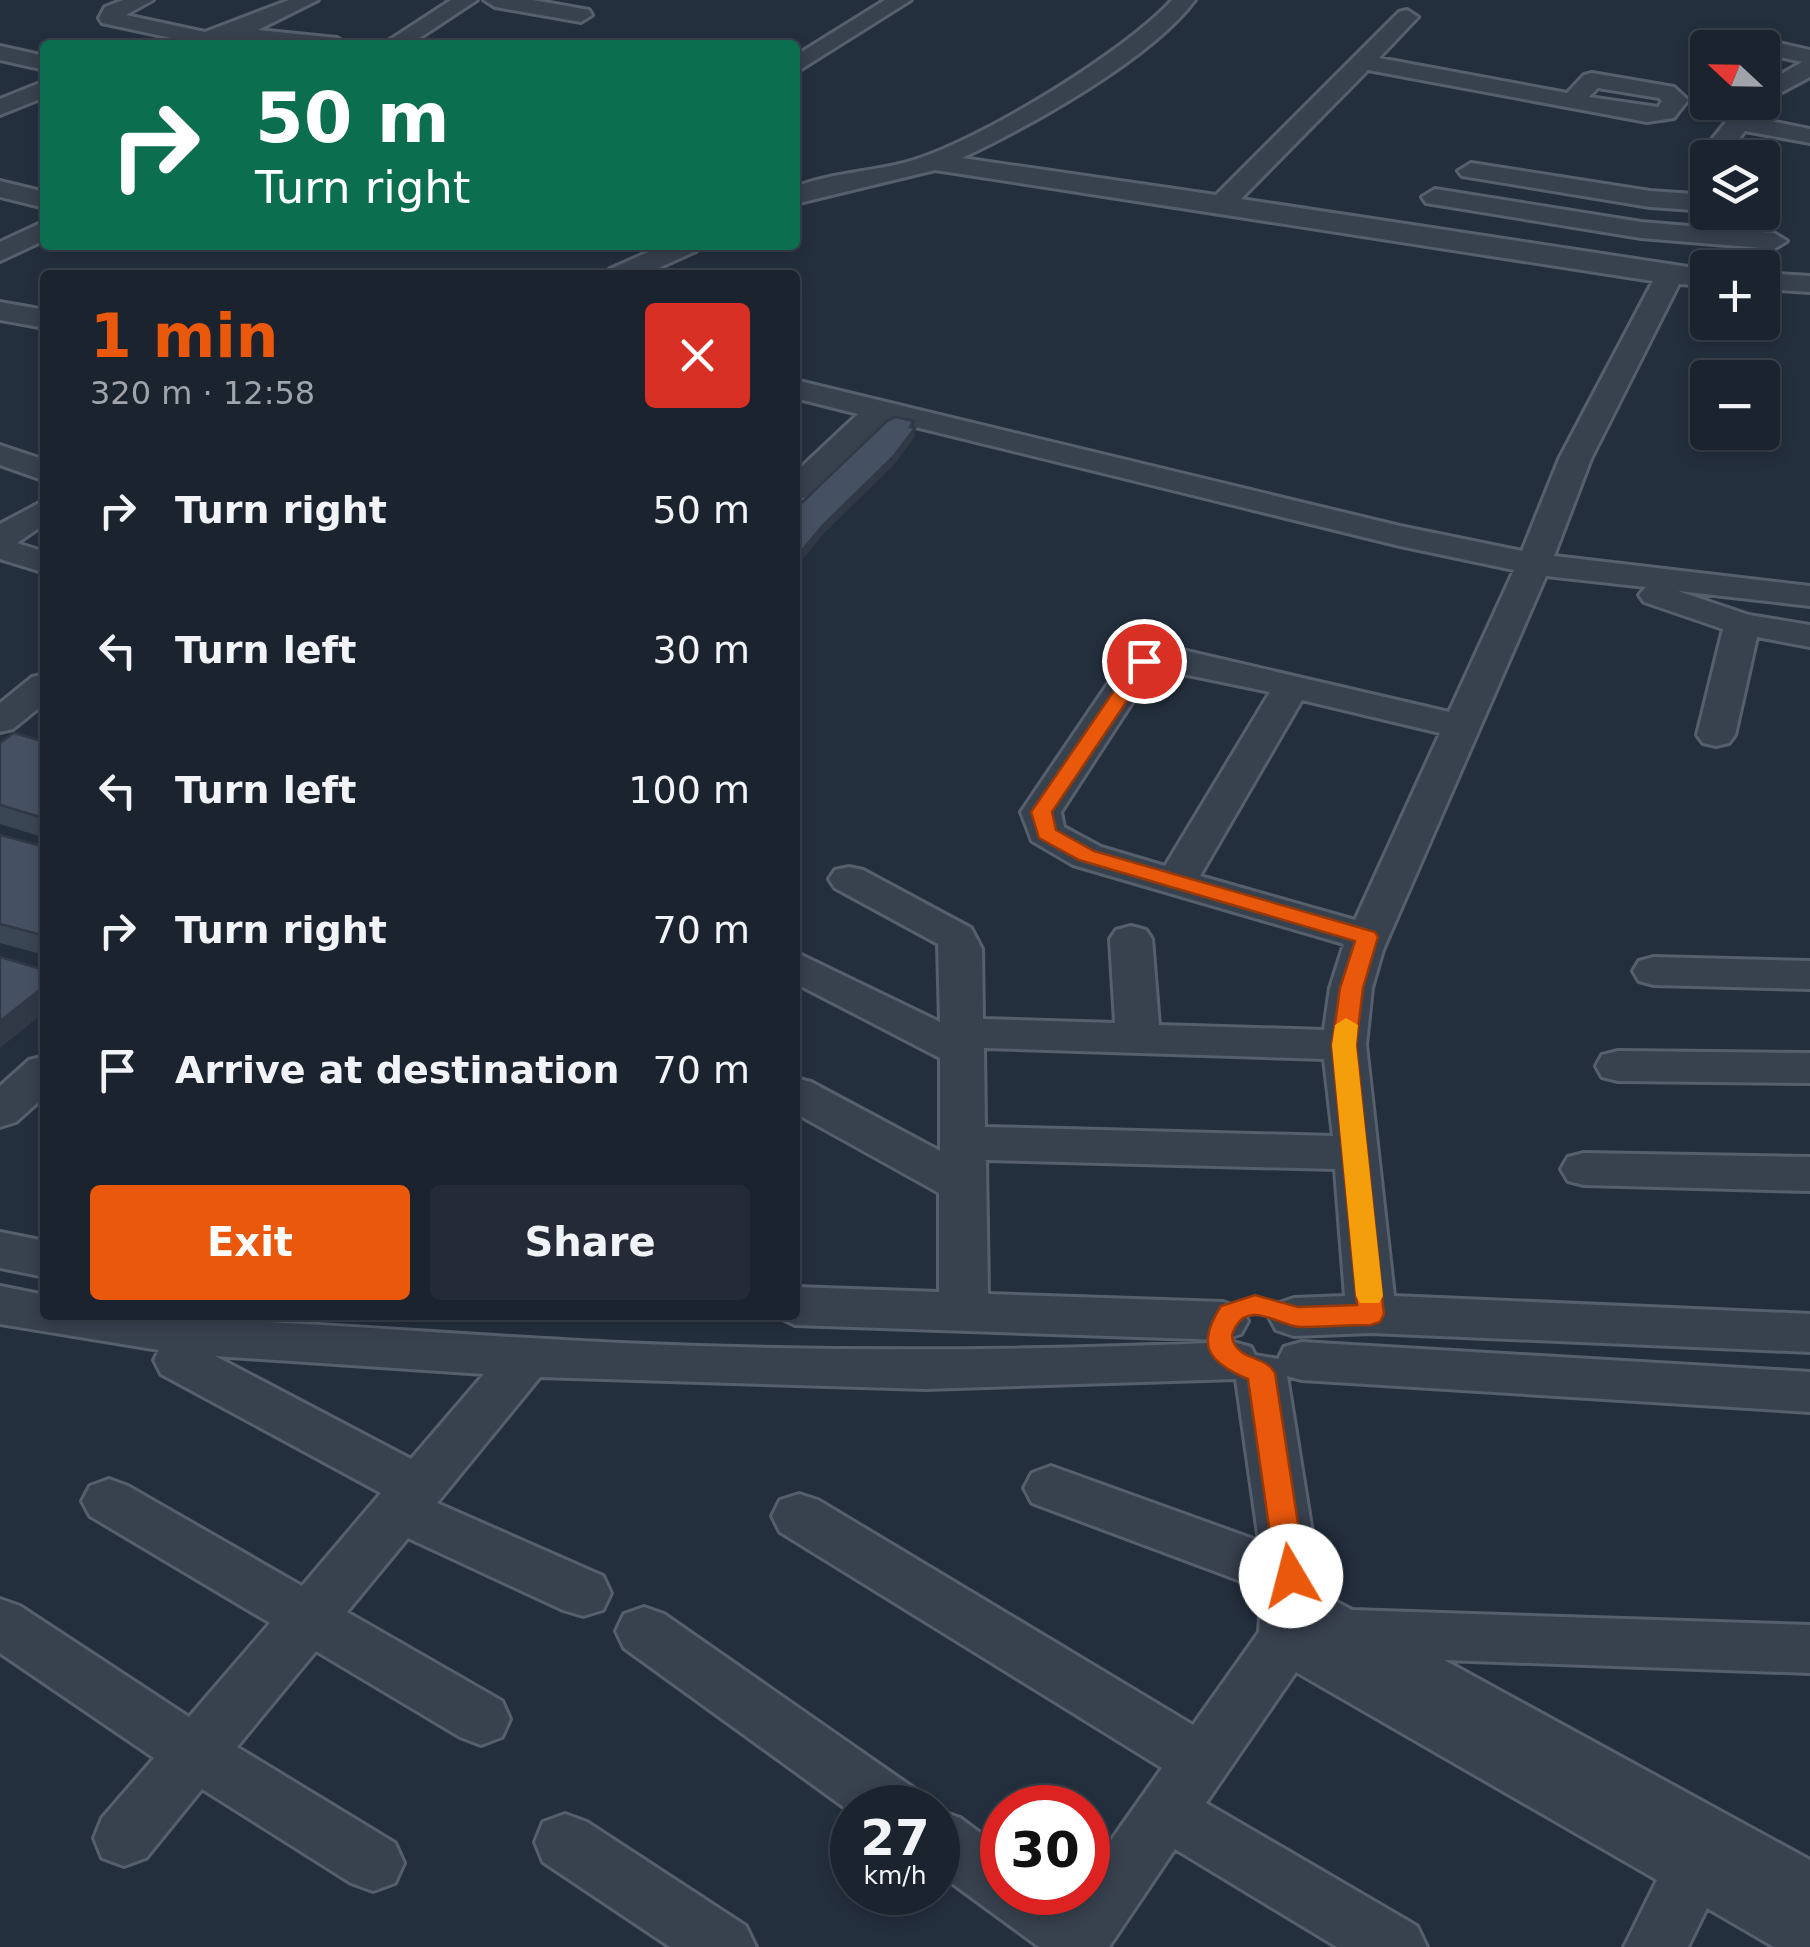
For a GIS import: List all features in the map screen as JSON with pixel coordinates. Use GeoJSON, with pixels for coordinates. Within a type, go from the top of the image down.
{"type":"FeatureCollection","features":[{"type":"Feature","properties":{"kind":"street"},"geometry":{"type":"LineString","coordinates":[[142,0],[113,12],[110,18],[207,39]]}},
{"type":"Feature","properties":{"kind":"street"},"geometry":{"type":"LineString","coordinates":[[202,40],[236,31],[307,0]]}},
{"type":"Feature","properties":{"kind":"street"},"geometry":{"type":"LineString","coordinates":[[400,40],[466,0]]}},
{"type":"Feature","properties":{"kind":"street"},"geometry":{"type":"LineString","coordinates":[[495,0],[581,15]]}},
{"type":"Feature","properties":{"kind":"street"},"geometry":{"type":"LineString","coordinates":[[800,63],[900,0]]}},
{"type":"Feature","properties":{"kind":"street"},"geometry":{"type":"LineString","coordinates":[[800,194],[823,184],[934,162],[1141,41],[1175,16],[1184,0]]}},
{"type":"Feature","properties":{"kind":"street"},"geometry":{"type":"LineString","coordinates":[[1222,204],[1407,17]]}},
{"type":"Feature","properties":{"kind":"street"},"geometry":{"type":"LineString","coordinates":[[236,31],[280,40]]}},
{"type":"Feature","properties":{"kind":"street"},"geometry":{"type":"LineString","coordinates":[[1382,42],[1497,62]]}},
{"type":"Feature","properties":{"kind":"street"},"geometry":{"type":"LineString","coordinates":[[1780,50],[1810,57]]}},
{"type":"Feature","properties":{"kind":"street"},"geometry":{"type":"LineString","coordinates":[[0,53],[40,62]]}},
{"type":"Feature","properties":{"kind":"street"},"geometry":{"type":"LineString","coordinates":[[1362,62],[1572,101]]}},
{"type":"Feature","properties":{"kind":"street"},"geometry":{"type":"LineString","coordinates":[[1780,84],[1810,67]]}},
{"type":"Feature","properties":{"kind":"street"},"geometry":{"type":"LineString","coordinates":[[1529,93],[1549,72]]}},
{"type":"Feature","properties":{"kind":"street"},"geometry":{"type":"LineString","coordinates":[[0,110],[40,90]]}},
{"type":"Feature","properties":{"kind":"street"},"geometry":{"type":"LineString","coordinates":[[1780,107],[1810,113]]}},
{"type":"Feature","properties":{"kind":"street"},"geometry":{"type":"LineString","coordinates":[[0,110],[30,120]]}},
{"type":"Feature","properties":{"kind":"street"},"geometry":{"type":"LineString","coordinates":[[1725,140],[1742,120]]}},
{"type":"Feature","properties":{"kind":"street"},"geometry":{"type":"LineString","coordinates":[[1676,130],[1698,140]]}},
{"type":"Feature","properties":{"kind":"street"},"geometry":{"type":"LineString","coordinates":[[1780,140],[1810,136]]}},
{"type":"Feature","properties":{"kind":"street"},"geometry":{"type":"LineString","coordinates":[[934,162],[1690,277]]}},
{"type":"Feature","properties":{"kind":"street"},"geometry":{"type":"LineString","coordinates":[[1472,171],[1646,190],[1690,199]]}},
{"type":"Feature","properties":{"kind":"street"},"geometry":{"type":"LineString","coordinates":[[0,188],[40,199]]}},
{"type":"Feature","properties":{"kind":"street"},"geometry":{"type":"LineString","coordinates":[[1624,268],[1640,230],[1646,190]]}},
{"type":"Feature","properties":{"kind":"street"},"geometry":{"type":"LineString","coordinates":[[1435,197],[1640,230],[1774,241]]}},
{"type":"Feature","properties":{"kind":"street"},"geometry":{"type":"LineString","coordinates":[[0,253],[40,232]]}},
{"type":"Feature","properties":{"kind":"street"},"geometry":{"type":"LineString","coordinates":[[631,270],[675,250]]}},
{"type":"Feature","properties":{"kind":"street"},"geometry":{"type":"LineString","coordinates":[[1371,1314],[1358,1154],[1344,1045],[1351,988],[1367,937],[1534,564],[1575,459],[1670,275]]}},
{"type":"Feature","properties":{"kind":"street"},"geometry":{"type":"LineString","coordinates":[[1780,282],[1810,284]]}},
{"type":"Feature","properties":{"kind":"street"},"geometry":{"type":"LineString","coordinates":[[0,311],[40,319]]}},
{"type":"Feature","properties":{"kind":"street"},"geometry":{"type":"LineString","coordinates":[[800,389],[1400,536],[1534,564],[1810,596]]}},
{"type":"Feature","properties":{"kind":"street"},"geometry":{"type":"LineString","coordinates":[[800,485],[880,410]]}},
{"type":"Feature","properties":{"kind":"street"},"geometry":{"type":"LineString","coordinates":[[800,445],[835,452]]}},
{"type":"Feature","properties":{"kind":"street"},"geometry":{"type":"LineString","coordinates":[[0,454],[40,470]]}},
{"type":"Feature","properties":{"kind":"street"},"geometry":{"type":"LineString","coordinates":[[0,538],[40,513]]}},
{"type":"Feature","properties":{"kind":"street"},"geometry":{"type":"LineString","coordinates":[[0,548],[40,562]]}},
{"type":"Feature","properties":{"kind":"street"},"geometry":{"type":"LineString","coordinates":[[1616,573],[1671,602],[1742,624],[1810,636]]}},
{"type":"Feature","properties":{"kind":"street"},"geometry":{"type":"LineString","coordinates":[[1716,735],[1742,624]]}},
{"type":"Feature","properties":{"kind":"street"},"geometry":{"type":"LineString","coordinates":[[1367,937],[1058,843],[1046,834],[1041,812],[1144,661],[1178,660],[1460,726]]}},
{"type":"Feature","properties":{"kind":"street"},"geometry":{"type":"LineString","coordinates":[[1176,882],[1292,686]]}},
{"type":"Feature","properties":{"kind":"street"},"geometry":{"type":"LineString","coordinates":[[0,721],[40,689]]}},
{"type":"Feature","properties":{"kind":"street"},"geometry":{"type":"LineString","coordinates":[[849,879],[956,936],[961,949],[964,1312]]}},
{"type":"Feature","properties":{"kind":"street"},"geometry":{"type":"LineString","coordinates":[[1131,938],[1138,1038]]}},
{"type":"Feature","properties":{"kind":"street"},"geometry":{"type":"LineString","coordinates":[[800,968],[962,1042],[1138,1038],[1344,1045]]}},
{"type":"Feature","properties":{"kind":"street"},"geometry":{"type":"LineString","coordinates":[[1654,970],[1810,975]]}},
{"type":"Feature","properties":{"kind":"street"},"geometry":{"type":"LineString","coordinates":[[1618,1066],[1810,1068]]}},
{"type":"Feature","properties":{"kind":"street"},"geometry":{"type":"LineString","coordinates":[[14,1106],[40,1077]]}},
{"type":"Feature","properties":{"kind":"street"},"geometry":{"type":"LineString","coordinates":[[800,1095],[962,1164],[1358,1154]]}},
{"type":"Feature","properties":{"kind":"street"},"geometry":{"type":"LineString","coordinates":[[1584,1170],[1810,1174]]}},
{"type":"Feature","properties":{"kind":"street"},"geometry":{"type":"LineString","coordinates":[[0,1250],[40,1257]]}},
{"type":"Feature","properties":{"kind":"street"},"geometry":{"type":"LineString","coordinates":[[800,1306],[964,1312],[1262,1347],[1810,1392]]}},
{"type":"Feature","properties":{"kind":"street"},"geometry":{"type":"LineString","coordinates":[[54,1320],[211,1336],[527,1358],[873,1369],[1262,1347],[1371,1314],[1810,1333]]}},
{"type":"Feature","properties":{"kind":"street"},"geometry":{"type":"LineString","coordinates":[[1042,1915],[1075,1942],[1200,1760],[1290,1606],[1262,1347]]}},
{"type":"Feature","properties":{"kind":"street"},"geometry":{"type":"LineString","coordinates":[[124,1838],[527,1358]]}},
{"type":"Feature","properties":{"kind":"street"},"geometry":{"type":"LineString","coordinates":[[179,1360],[409,1499],[583,1593]]}},
{"type":"Feature","properties":{"kind":"street"},"geometry":{"type":"LineString","coordinates":[[1051,1488],[1345,1632],[1716,1860],[1810,1934]]}},
{"type":"Feature","properties":{"kind":"street"},"geometry":{"type":"LineString","coordinates":[[110,1501],[481,1719]]}},
{"type":"Feature","properties":{"kind":"street"},"geometry":{"type":"LineString","coordinates":[[799,1516],[1200,1760]]}},
{"type":"Feature","properties":{"kind":"street"},"geometry":{"type":"LineString","coordinates":[[1290,1606],[1716,1860],[1810,1892]]}},
{"type":"Feature","properties":{"kind":"street"},"geometry":{"type":"LineString","coordinates":[[0,1623],[195,1753],[372,1862]]}},
{"type":"Feature","properties":{"kind":"street"},"geometry":{"type":"LineString","coordinates":[[644,1631],[862,1785]]}},
{"type":"Feature","properties":{"kind":"street"},"geometry":{"type":"LineString","coordinates":[[1345,1632],[1810,1649]]}},
{"type":"Feature","properties":{"kind":"street"},"geometry":{"type":"LineString","coordinates":[[1165,1811],[1395,1947]]}},
{"type":"Feature","properties":{"kind":"street"},"geometry":{"type":"LineString","coordinates":[[565,1842],[724,1947]]}},
{"type":"Feature","properties":{"kind":"street"},"geometry":{"type":"LineString","coordinates":[[1716,1860],[1810,1854]]}},
{"type":"Feature","properties":{"kind":"street"},"geometry":{"type":"LineString","coordinates":[[1656,1947],[1716,1860]]}},
{"type":"Feature","properties":{"kind":"building"},"geometry":{"type":"Polygon","coordinates":[[[895,417],[914,421],[910,427],[915,428],[893,457],[800,553],[800,504],[895,417]]]}},
{"type":"Feature","properties":{"kind":"building"},"geometry":{"type":"Polygon","coordinates":[[[14,733],[40,741],[40,817],[0,805],[0,743],[14,733]]]}},
{"type":"Feature","properties":{"kind":"building"},"geometry":{"type":"Polygon","coordinates":[[[0,835],[40,846],[40,934],[0,924],[0,835]]]}},
{"type":"Feature","properties":{"kind":"building"},"geometry":{"type":"Polygon","coordinates":[[[0,957],[40,969],[40,990],[0,1021],[0,957]]]}},
{"type":"Feature","properties":{"kind":"slow traffic"},"geometry":{"type":"LineString","coordinates":[[1346,1025],[1344,1045],[1369,1296]]}},
{"type":"Feature","properties":{"kind":"route"},"geometry":{"type":"LineString","coordinates":[[1144,661],[1041,812],[1046,834],[1087,856],[1367,937],[1351,988],[1344,1045],[1371,1314],[1294,1317],[1269,1306],[1255,1305],[1230,1313],[1219,1331],[1219,1342],[1233,1361],[1261,1373],[1291,1576]]}}]}
